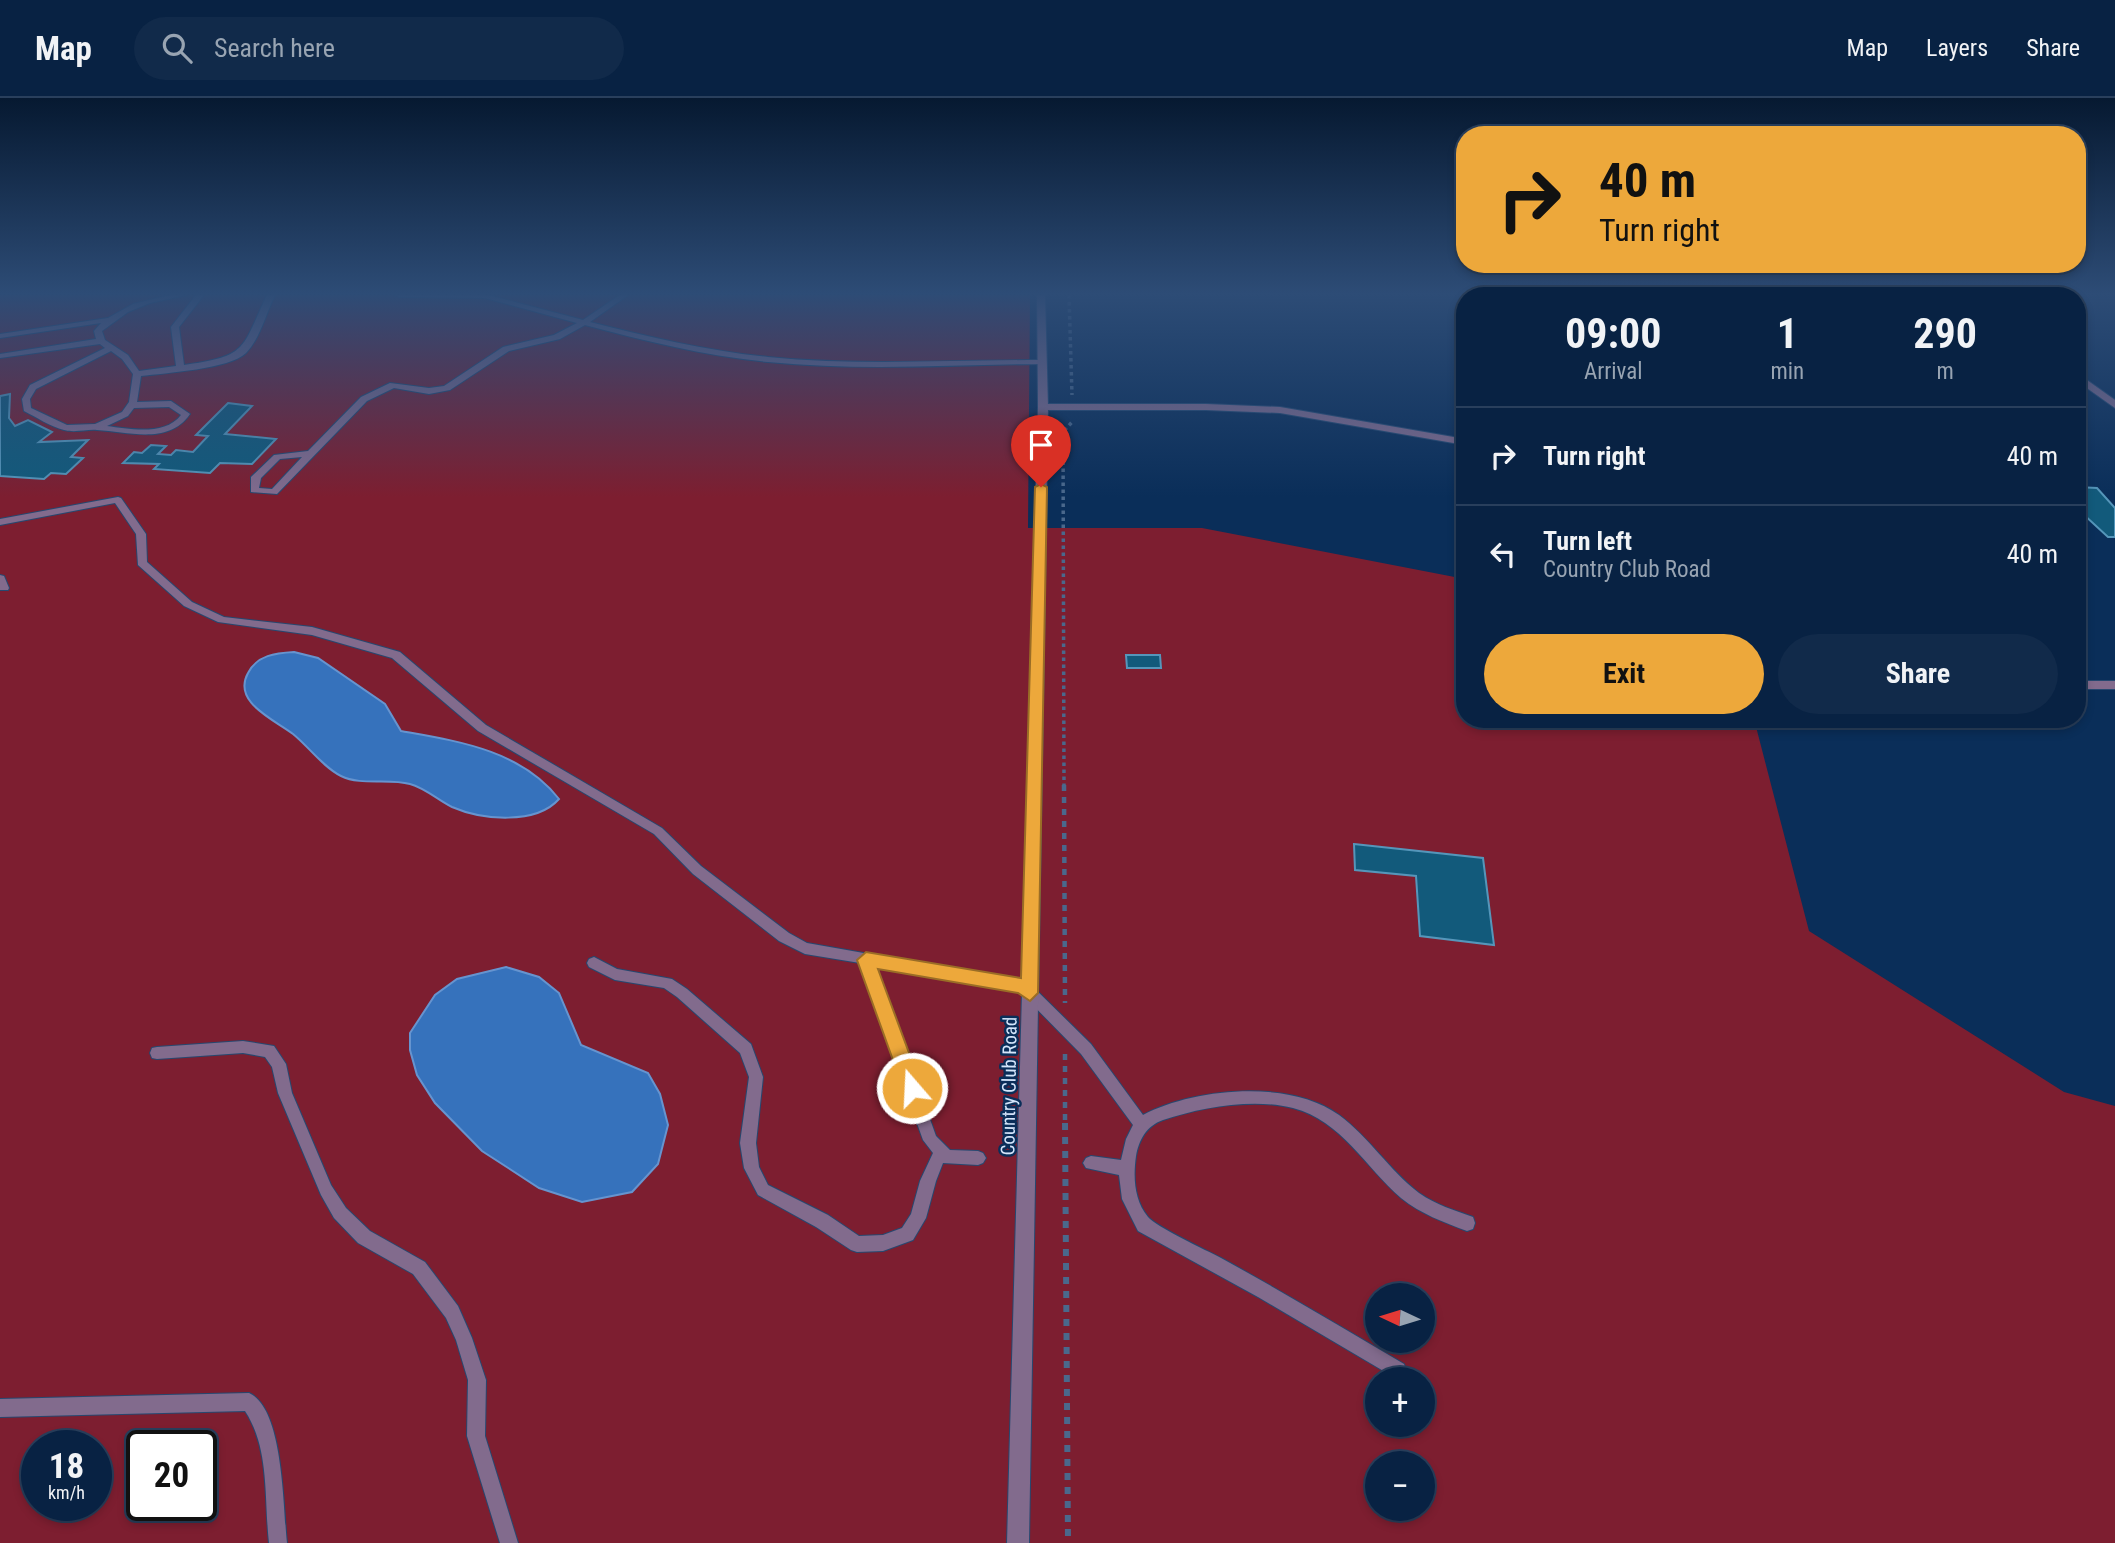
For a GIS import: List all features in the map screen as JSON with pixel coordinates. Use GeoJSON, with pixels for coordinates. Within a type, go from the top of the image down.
{"type":"FeatureCollection","features":[{"type":"Feature","properties":{"kind":"street","name":"Country Club Road"},"geometry":{"type":"LineString","coordinates":[[1018,1543],[1043,407],[1040,362]]}},
{"type":"Feature","properties":{"kind":"street"},"geometry":{"type":"LineString","coordinates":[[2086,383],[2115,405]]}},
{"type":"Feature","properties":{"kind":"street"},"geometry":{"type":"LineString","coordinates":[[1043,407],[1280,410],[1456,440]]}},
{"type":"Feature","properties":{"kind":"street"},"geometry":{"type":"LineString","coordinates":[[2086,685],[2115,685]]}},
{"type":"Feature","properties":{"kind":"lane"},"geometry":{"type":"LineString","coordinates":[[82,362],[33,387],[26,399],[27,409],[66,428],[97,426],[168,430],[183,422],[186,414],[171,404],[132,405]]}},
{"type":"Feature","properties":{"kind":"lane"},"geometry":{"type":"LineString","coordinates":[[97,426],[125,414],[132,405],[137,374],[129,362]]}},
{"type":"Feature","properties":{"kind":"lane"},"geometry":{"type":"LineString","coordinates":[[179,362],[180,368]]}},
{"type":"Feature","properties":{"kind":"lane"},"geometry":{"type":"LineString","coordinates":[[137,374],[212,362]]}},
{"type":"Feature","properties":{"kind":"lane"},"geometry":{"type":"LineString","coordinates":[[309,454],[277,457],[256,477],[254,490],[274,492],[364,399],[387,387],[429,391],[447,388],[486,362]]}},
{"type":"Feature","properties":{"kind":"lane"},"geometry":{"type":"LineString","coordinates":[[0,522],[117,500],[141,534],[142,563],[188,604],[222,620],[312,631],[396,656],[482,727],[658,831],[697,870],[784,937],[806,948],[1023,986],[1065,1031],[1086,1049],[1140,1123]]}},
{"type":"Feature","properties":{"kind":"lane"},"geometry":{"type":"LineString","coordinates":[[866,960],[930,1140],[947,1157],[978,1158]]}},
{"type":"Feature","properties":{"kind":"lane"},"geometry":{"type":"LineString","coordinates":[[594,963],[615,974],[667,984],[682,993],[746,1049],[756,1077],[748,1143],[752,1168],[763,1190],[822,1220],[857,1244],[883,1243],[906,1234],[918,1218],[928,1181],[941,1152]]}},
{"type":"Feature","properties":{"kind":"lane"},"geometry":{"type":"LineString","coordinates":[[156,1053],[243,1047],[269,1051],[279,1064],[285,1093],[326,1190],[340,1213],[364,1237],[419,1268],[452,1312],[464,1338],[477,1380],[476,1436],[509,1543]]}},
{"type":"Feature","properties":{"kind":"lane"},"geometry":{"type":"LineString","coordinates":[[1393,1367],[1264,1291],[1144,1225],[1131,1209],[1128,1169],[1132,1139],[1140,1123],[1166,1112],[1241,1096],[1280,1098],[1318,1109],[1348,1130],[1388,1175],[1427,1207],[1466,1223]]}},
{"type":"Feature","properties":{"kind":"lane"},"geometry":{"type":"LineString","coordinates":[[1091,1163],[1128,1169]]}},
{"type":"Feature","properties":{"kind":"lane"},"geometry":{"type":"LineString","coordinates":[[0,1409],[249,1402],[261,1415],[266,1435],[278,1543]]}},
{"type":"Feature","properties":{"kind":"path"},"geometry":{"type":"LineString","coordinates":[[1068,1543],[1063,432],[1073,423],[1071,362]]}},
{"type":"Feature","properties":{"kind":"shaded area"},"geometry":{"type":"Polygon","coordinates":[[[0,362],[1029,362],[1028,528],[1202,528],[1456,577],[1456,728],[1756,728],[1809,931],[2064,1092],[2115,1106],[2115,1543],[0,1543],[0,362]]]}},
{"type":"Feature","properties":{"kind":"water"},"geometry":{"type":"Polygon","coordinates":[[[294,652],[318,658],[385,704],[401,731],[487,750],[526,769],[544,782],[559,799],[537,813],[508,818],[493,817],[452,807],[410,784],[357,781],[341,776],[293,734],[257,709],[245,693],[248,673],[256,662],[274,654],[294,652]]]}},
{"type":"Feature","properties":{"kind":"water"},"geometry":{"type":"Polygon","coordinates":[[[506,967],[539,977],[559,993],[581,1045],[648,1073],[660,1094],[668,1125],[658,1164],[632,1192],[582,1202],[539,1188],[482,1151],[435,1103],[417,1075],[410,1050],[410,1033],[435,995],[457,979],[506,967]]]}},
{"type":"Feature","properties":{"kind":"building"},"geometry":{"type":"Polygon","coordinates":[[[10,394],[9,418],[15,426],[28,420],[52,432],[39,442],[88,440],[71,457],[83,458],[66,474],[51,473],[44,479],[0,476],[0,396],[10,394]]]}},
{"type":"Feature","properties":{"kind":"building"},"geometry":{"type":"Polygon","coordinates":[[[228,403],[252,406],[225,434],[276,439],[252,464],[220,463],[210,473],[154,469],[159,464],[123,463],[134,452],[142,453],[151,445],[166,446],[158,454],[171,455],[176,450],[193,452],[208,436],[196,435],[228,403]]]}},
{"type":"Feature","properties":{"kind":"building"},"geometry":{"type":"Polygon","coordinates":[[[2086,487],[2097,488],[2115,508],[2115,537],[2108,537],[2086,517],[2086,487]]]}},
{"type":"Feature","properties":{"kind":"building"},"geometry":{"type":"Polygon","coordinates":[[[1126,655],[1160,655],[1161,668],[1127,668],[1126,655]]]}},
{"type":"Feature","properties":{"kind":"building"},"geometry":{"type":"Polygon","coordinates":[[[1354,844],[1483,858],[1494,945],[1420,936],[1416,876],[1355,870],[1354,844]]]}},
{"type":"Feature","properties":{"kind":"route"},"geometry":{"type":"LineString","coordinates":[[912,1088],[866,960],[961,978],[1023,986],[1030,993],[1041,487]]}}]}
